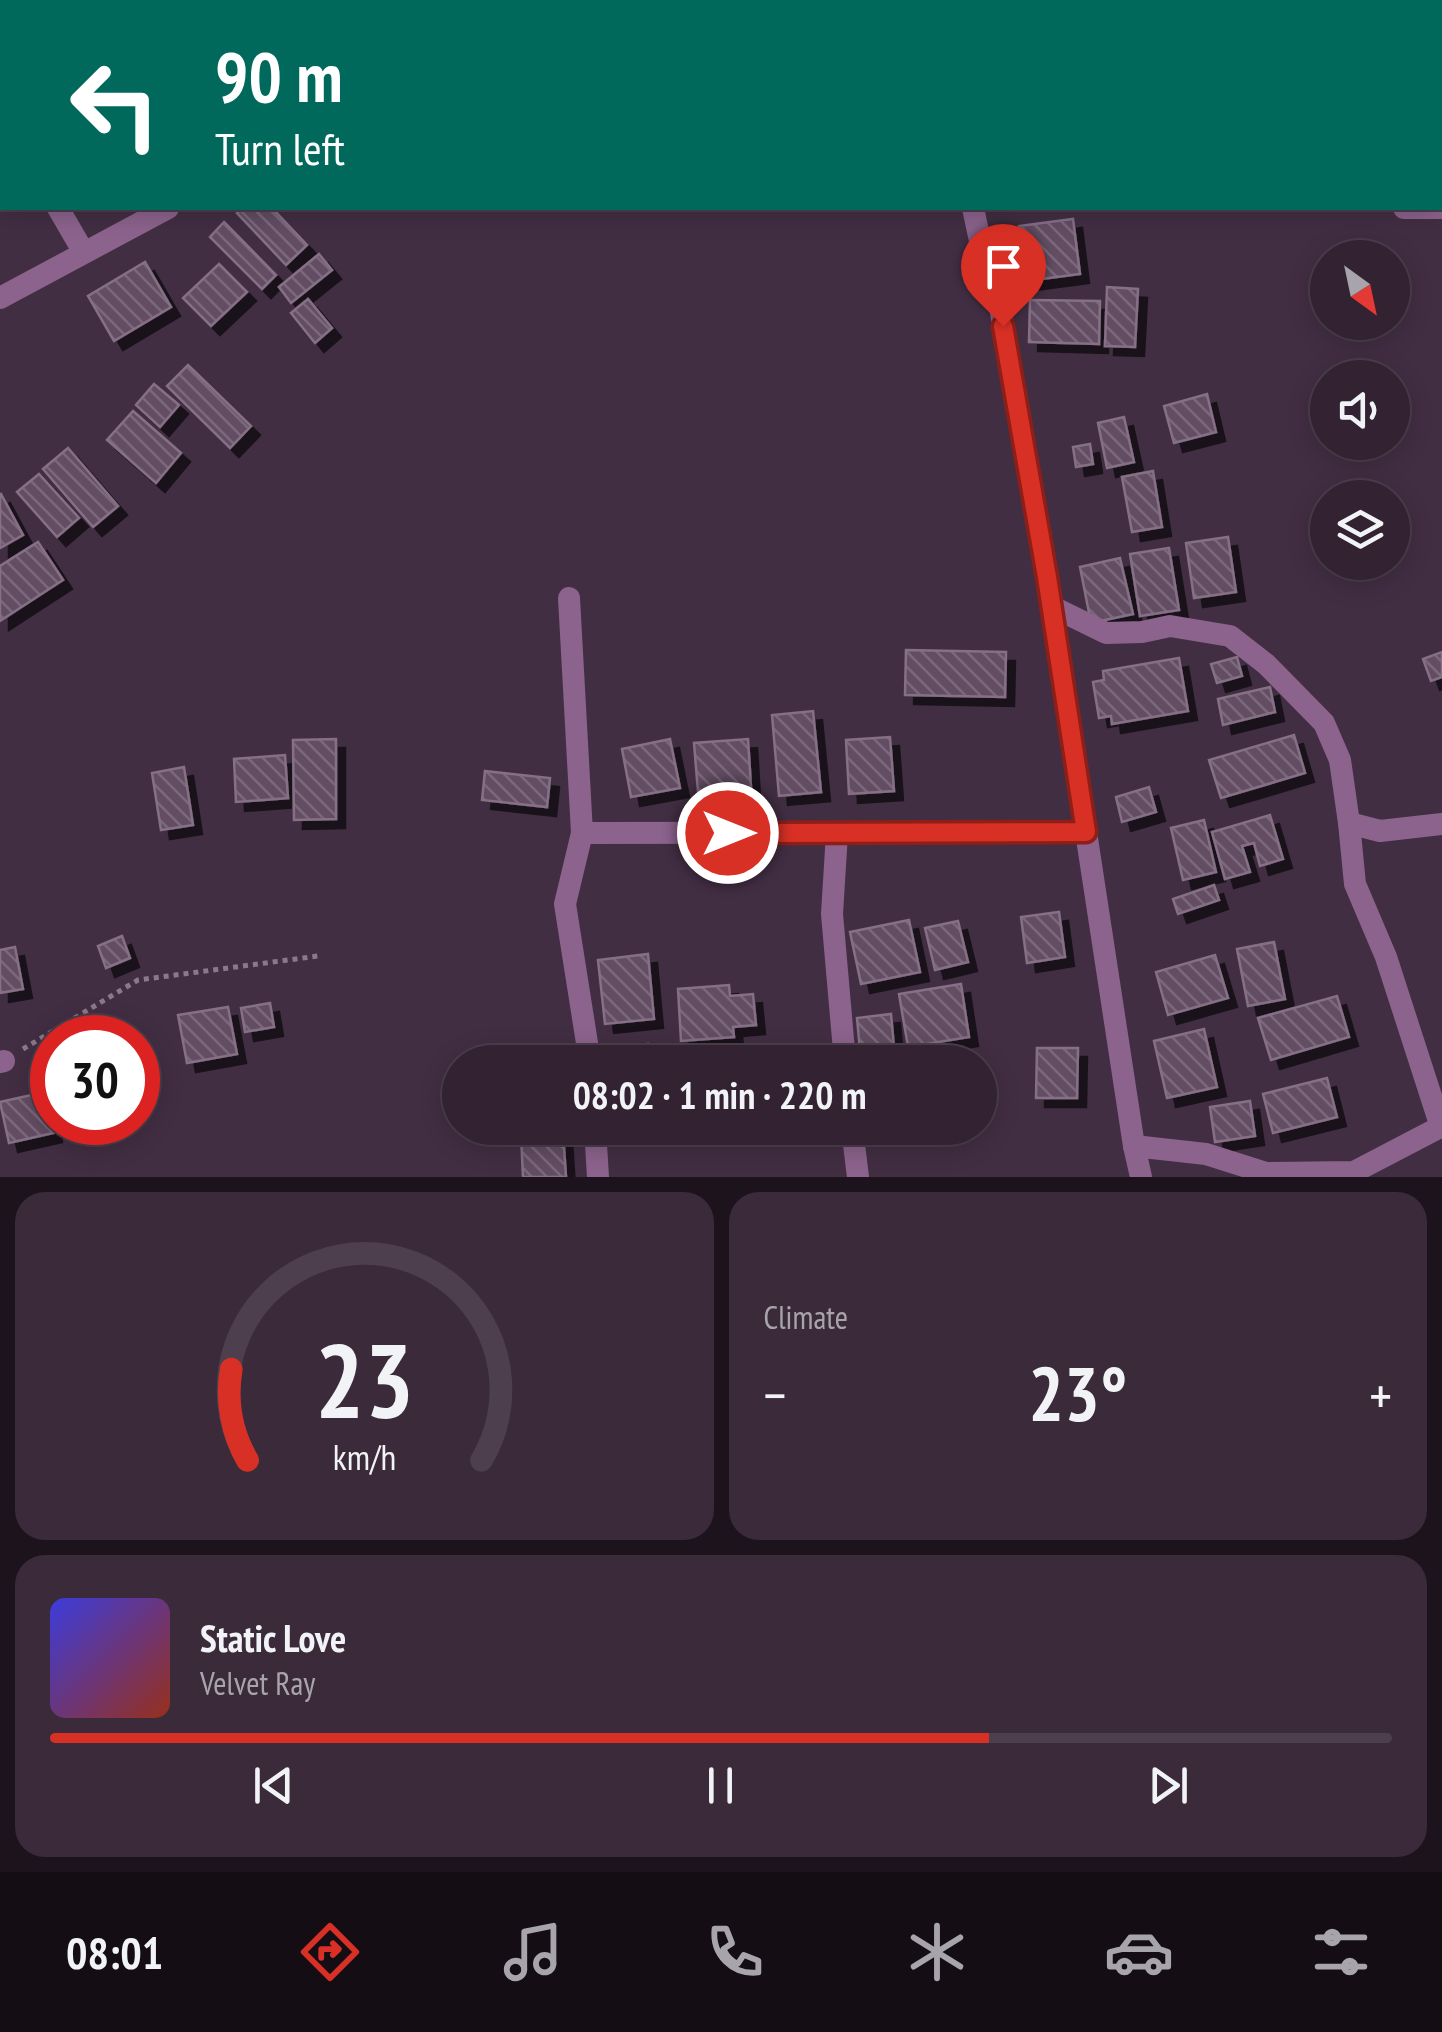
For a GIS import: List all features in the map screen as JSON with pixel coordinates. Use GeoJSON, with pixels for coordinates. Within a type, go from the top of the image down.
{"type":"FeatureCollection","features":[{"type":"Feature","properties":{"kind":"street"},"geometry":{"type":"LineString","coordinates":[[59,210],[83,251]]}},
{"type":"Feature","properties":{"kind":"street"},"geometry":{"type":"LineString","coordinates":[[0,298],[164,210]]}},
{"type":"Feature","properties":{"kind":"street"},"geometry":{"type":"LineString","coordinates":[[974,210],[983,256],[997,290],[1052,606],[1141,1177]]}},
{"type":"Feature","properties":{"kind":"street"},"geometry":{"type":"LineString","coordinates":[[569,598],[582,834],[566,904],[587,1045]]}},
{"type":"Feature","properties":{"kind":"street"},"geometry":{"type":"LineString","coordinates":[[1052,606],[1106,633],[1170,626],[1230,636],[1266,664],[1324,723],[1340,760],[1355,884],[1386,958],[1441,1126],[1354,1172],[1266,1173],[1206,1154],[1134,1146]]}},
{"type":"Feature","properties":{"kind":"street"},"geometry":{"type":"LineString","coordinates":[[1348,822],[1380,831],[1442,824]]}},
{"type":"Feature","properties":{"kind":"street"},"geometry":{"type":"LineString","coordinates":[[582,834],[1086,832]]}},
{"type":"Feature","properties":{"kind":"street"},"geometry":{"type":"LineString","coordinates":[[837,833],[832,914],[844,1045]]}},
{"type":"Feature","properties":{"kind":"street"},"geometry":{"type":"LineString","coordinates":[[595,1145],[598,1177]]}},
{"type":"Feature","properties":{"kind":"street"},"geometry":{"type":"LineString","coordinates":[[854,1145],[858,1177]]}},
{"type":"Feature","properties":{"kind":"path"},"geometry":{"type":"LineString","coordinates":[[2,1062],[138,980],[318,956]]}},
{"type":"Feature","properties":{"kind":"building"},"geometry":{"type":"Polygon","coordinates":[[[274,210],[307,245],[286,265],[237,213],[274,210]]]}},
{"type":"Feature","properties":{"kind":"building"},"geometry":{"type":"Polygon","coordinates":[[[1073,219],[1080,274],[1026,281],[1019,226],[1073,219]]]}},
{"type":"Feature","properties":{"kind":"building"},"geometry":{"type":"Polygon","coordinates":[[[224,222],[276,275],[262,289],[210,237],[224,222]]]}},
{"type":"Feature","properties":{"kind":"building"},"geometry":{"type":"Polygon","coordinates":[[[319,254],[332,270],[291,303],[279,287],[319,254]]]}},
{"type":"Feature","properties":{"kind":"building"},"geometry":{"type":"Polygon","coordinates":[[[145,262],[171,307],[114,341],[88,296],[145,262]]]}},
{"type":"Feature","properties":{"kind":"building"},"geometry":{"type":"Polygon","coordinates":[[[219,264],[247,292],[211,326],[183,298],[219,264]]]}},
{"type":"Feature","properties":{"kind":"building"},"geometry":{"type":"Polygon","coordinates":[[[1107,287],[1138,289],[1135,347],[1105,346],[1107,287]]]}},
{"type":"Feature","properties":{"kind":"building"},"geometry":{"type":"Polygon","coordinates":[[[308,299],[332,328],[315,343],[291,313],[308,299]]]}},
{"type":"Feature","properties":{"kind":"building"},"geometry":{"type":"Polygon","coordinates":[[[1030,300],[1100,301],[1099,344],[1029,342],[1030,300]]]}},
{"type":"Feature","properties":{"kind":"building"},"geometry":{"type":"Polygon","coordinates":[[[188,365],[251,426],[230,448],[167,386],[188,365]]]}},
{"type":"Feature","properties":{"kind":"building"},"geometry":{"type":"Polygon","coordinates":[[[154,384],[179,405],[160,427],[136,405],[154,384]]]}},
{"type":"Feature","properties":{"kind":"building"},"geometry":{"type":"Polygon","coordinates":[[[1207,394],[1216,432],[1174,443],[1164,406],[1207,394]]]}},
{"type":"Feature","properties":{"kind":"building"},"geometry":{"type":"Polygon","coordinates":[[[133,411],[181,453],[156,483],[107,440],[133,411]]]}},
{"type":"Feature","properties":{"kind":"building"},"geometry":{"type":"Polygon","coordinates":[[[1124,417],[1134,462],[1107,468],[1098,423],[1124,417]]]}},
{"type":"Feature","properties":{"kind":"building"},"geometry":{"type":"Polygon","coordinates":[[[1090,444],[1093,464],[1076,467],[1073,447],[1090,444]]]}},
{"type":"Feature","properties":{"kind":"building"},"geometry":{"type":"Polygon","coordinates":[[[68,448],[118,506],[93,527],[43,469],[68,448]]]}},
{"type":"Feature","properties":{"kind":"building"},"geometry":{"type":"Polygon","coordinates":[[[1153,471],[1162,527],[1132,532],[1122,477],[1153,471]]]}},
{"type":"Feature","properties":{"kind":"building"},"geometry":{"type":"Polygon","coordinates":[[[39,474],[79,518],[57,537],[17,492],[39,474]]]}},
{"type":"Feature","properties":{"kind":"building"},"geometry":{"type":"Polygon","coordinates":[[[0,495],[23,535],[0,548],[0,495]]]}},
{"type":"Feature","properties":{"kind":"building"},"geometry":{"type":"Polygon","coordinates":[[[1228,537],[1236,592],[1194,598],[1186,543],[1228,537]]]}},
{"type":"Feature","properties":{"kind":"building"},"geometry":{"type":"Polygon","coordinates":[[[38,542],[63,580],[0,621],[0,566],[38,542]]]}},
{"type":"Feature","properties":{"kind":"building"},"geometry":{"type":"Polygon","coordinates":[[[1169,548],[1179,610],[1140,616],[1130,554],[1169,548]]]}},
{"type":"Feature","properties":{"kind":"building"},"geometry":{"type":"Polygon","coordinates":[[[1120,558],[1133,614],[1091,623],[1080,567],[1120,558]]]}},
{"type":"Feature","properties":{"kind":"building"},"geometry":{"type":"Polygon","coordinates":[[[906,650],[1006,652],[1005,697],[905,695],[906,650]]]}},
{"type":"Feature","properties":{"kind":"building"},"geometry":{"type":"Polygon","coordinates":[[[1442,652],[1442,677],[1431,681],[1423,659],[1442,652]]]}},
{"type":"Feature","properties":{"kind":"building"},"geometry":{"type":"Polygon","coordinates":[[[1237,657],[1242,676],[1217,683],[1211,664],[1237,657]]]}},
{"type":"Feature","properties":{"kind":"building"},"geometry":{"type":"Polygon","coordinates":[[[1179,658],[1188,711],[1112,724],[1111,716],[1099,718],[1093,682],[1104,680],[1103,671],[1179,658]]]}},
{"type":"Feature","properties":{"kind":"building"},"geometry":{"type":"Polygon","coordinates":[[[1270,687],[1275,712],[1223,725],[1218,699],[1270,687]]]}},
{"type":"Feature","properties":{"kind":"building"},"geometry":{"type":"Polygon","coordinates":[[[813,711],[821,792],[779,796],[772,715],[813,711]]]}},
{"type":"Feature","properties":{"kind":"building"},"geometry":{"type":"Polygon","coordinates":[[[1294,735],[1305,773],[1221,798],[1209,760],[1294,735]]]}},
{"type":"Feature","properties":{"kind":"building"},"geometry":{"type":"Polygon","coordinates":[[[890,737],[894,791],[849,794],[846,740],[890,737]]]}},
{"type":"Feature","properties":{"kind":"building"},"geometry":{"type":"Polygon","coordinates":[[[336,739],[336,819],[294,820],[293,740],[336,739]]]}},
{"type":"Feature","properties":{"kind":"building"},"geometry":{"type":"Polygon","coordinates":[[[670,739],[680,788],[631,797],[622,749],[670,739]]]}},
{"type":"Feature","properties":{"kind":"building"},"geometry":{"type":"Polygon","coordinates":[[[748,739],[751,787],[698,792],[694,743],[748,739]]]}},
{"type":"Feature","properties":{"kind":"building"},"geometry":{"type":"Polygon","coordinates":[[[285,755],[288,798],[236,802],[234,759],[285,755]]]}},
{"type":"Feature","properties":{"kind":"building"},"geometry":{"type":"Polygon","coordinates":[[[184,767],[193,825],[161,830],[152,773],[184,767]]]}},
{"type":"Feature","properties":{"kind":"building"},"geometry":{"type":"Polygon","coordinates":[[[485,771],[550,778],[547,807],[482,800],[485,771]]]}},
{"type":"Feature","properties":{"kind":"building"},"geometry":{"type":"Polygon","coordinates":[[[1149,787],[1156,812],[1122,822],[1116,797],[1149,787]]]}},
{"type":"Feature","properties":{"kind":"building"},"geometry":{"type":"Polygon","coordinates":[[[1270,815],[1283,859],[1260,866],[1254,843],[1242,846],[1250,872],[1225,879],[1212,832],[1270,815]]]}},
{"type":"Feature","properties":{"kind":"building"},"geometry":{"type":"Polygon","coordinates":[[[1204,820],[1216,872],[1183,880],[1171,828],[1204,820]]]}},
{"type":"Feature","properties":{"kind":"building"},"geometry":{"type":"Polygon","coordinates":[[[1214,885],[1219,900],[1178,914],[1173,899],[1214,885]]]}},
{"type":"Feature","properties":{"kind":"building"},"geometry":{"type":"Polygon","coordinates":[[[1059,912],[1065,957],[1027,963],[1021,917],[1059,912]]]}},
{"type":"Feature","properties":{"kind":"building"},"geometry":{"type":"Polygon","coordinates":[[[909,920],[920,972],[861,984],[850,932],[909,920]]]}},
{"type":"Feature","properties":{"kind":"building"},"geometry":{"type":"Polygon","coordinates":[[[958,921],[968,962],[935,970],[925,928],[958,921]]]}},
{"type":"Feature","properties":{"kind":"building"},"geometry":{"type":"Polygon","coordinates":[[[122,936],[130,958],[106,968],[98,946],[122,936]]]}},
{"type":"Feature","properties":{"kind":"building"},"geometry":{"type":"Polygon","coordinates":[[[1274,942],[1285,999],[1248,1006],[1237,949],[1274,942]]]}},
{"type":"Feature","properties":{"kind":"building"},"geometry":{"type":"Polygon","coordinates":[[[15,947],[23,989],[0,993],[0,950],[15,947]]]}},
{"type":"Feature","properties":{"kind":"building"},"geometry":{"type":"Polygon","coordinates":[[[648,954],[654,1019],[605,1024],[598,960],[648,954]]]}},
{"type":"Feature","properties":{"kind":"building"},"geometry":{"type":"Polygon","coordinates":[[[1215,955],[1228,998],[1168,1015],[1156,972],[1215,955]]]}},
{"type":"Feature","properties":{"kind":"building"},"geometry":{"type":"Polygon","coordinates":[[[961,984],[969,1037],[908,1045],[899,994],[961,984]]]}},
{"type":"Feature","properties":{"kind":"building"},"geometry":{"type":"Polygon","coordinates":[[[729,985],[730,996],[753,994],[756,1025],[733,1027],[734,1037],[681,1041],[678,989],[729,985]]]}},
{"type":"Feature","properties":{"kind":"building"},"geometry":{"type":"Polygon","coordinates":[[[1337,996],[1349,1037],[1271,1060],[1258,1018],[1337,996]]]}},
{"type":"Feature","properties":{"kind":"building"},"geometry":{"type":"Polygon","coordinates":[[[270,1003],[274,1027],[245,1032],[241,1008],[270,1003]]]}},
{"type":"Feature","properties":{"kind":"building"},"geometry":{"type":"Polygon","coordinates":[[[228,1007],[237,1054],[187,1063],[178,1015],[228,1007]]]}},
{"type":"Feature","properties":{"kind":"building"},"geometry":{"type":"Polygon","coordinates":[[[891,1014],[894,1045],[859,1045],[857,1018],[891,1014]]]}},
{"type":"Feature","properties":{"kind":"building"},"geometry":{"type":"Polygon","coordinates":[[[1204,1029],[1217,1087],[1167,1098],[1154,1041],[1204,1029]]]}},
{"type":"Feature","properties":{"kind":"building"},"geometry":{"type":"Polygon","coordinates":[[[1037,1048],[1078,1048],[1077,1098],[1036,1098],[1037,1048]]]}},
{"type":"Feature","properties":{"kind":"building"},"geometry":{"type":"Polygon","coordinates":[[[1327,1078],[1337,1117],[1273,1133],[1263,1094],[1327,1078]]]}},
{"type":"Feature","properties":{"kind":"building"},"geometry":{"type":"Polygon","coordinates":[[[30,1095],[30,1138],[9,1143],[0,1102],[30,1095]]]}},
{"type":"Feature","properties":{"kind":"building"},"geometry":{"type":"Polygon","coordinates":[[[1250,1101],[1255,1136],[1215,1142],[1210,1107],[1250,1101]]]}},
{"type":"Feature","properties":{"kind":"building"},"geometry":{"type":"Polygon","coordinates":[[[521,1145],[564,1145],[566,1177],[523,1177],[521,1145]]]}},
{"type":"Feature","properties":{"kind":"route"},"geometry":{"type":"LineString","coordinates":[[728,833],[1086,832],[1003,326]]}}]}
